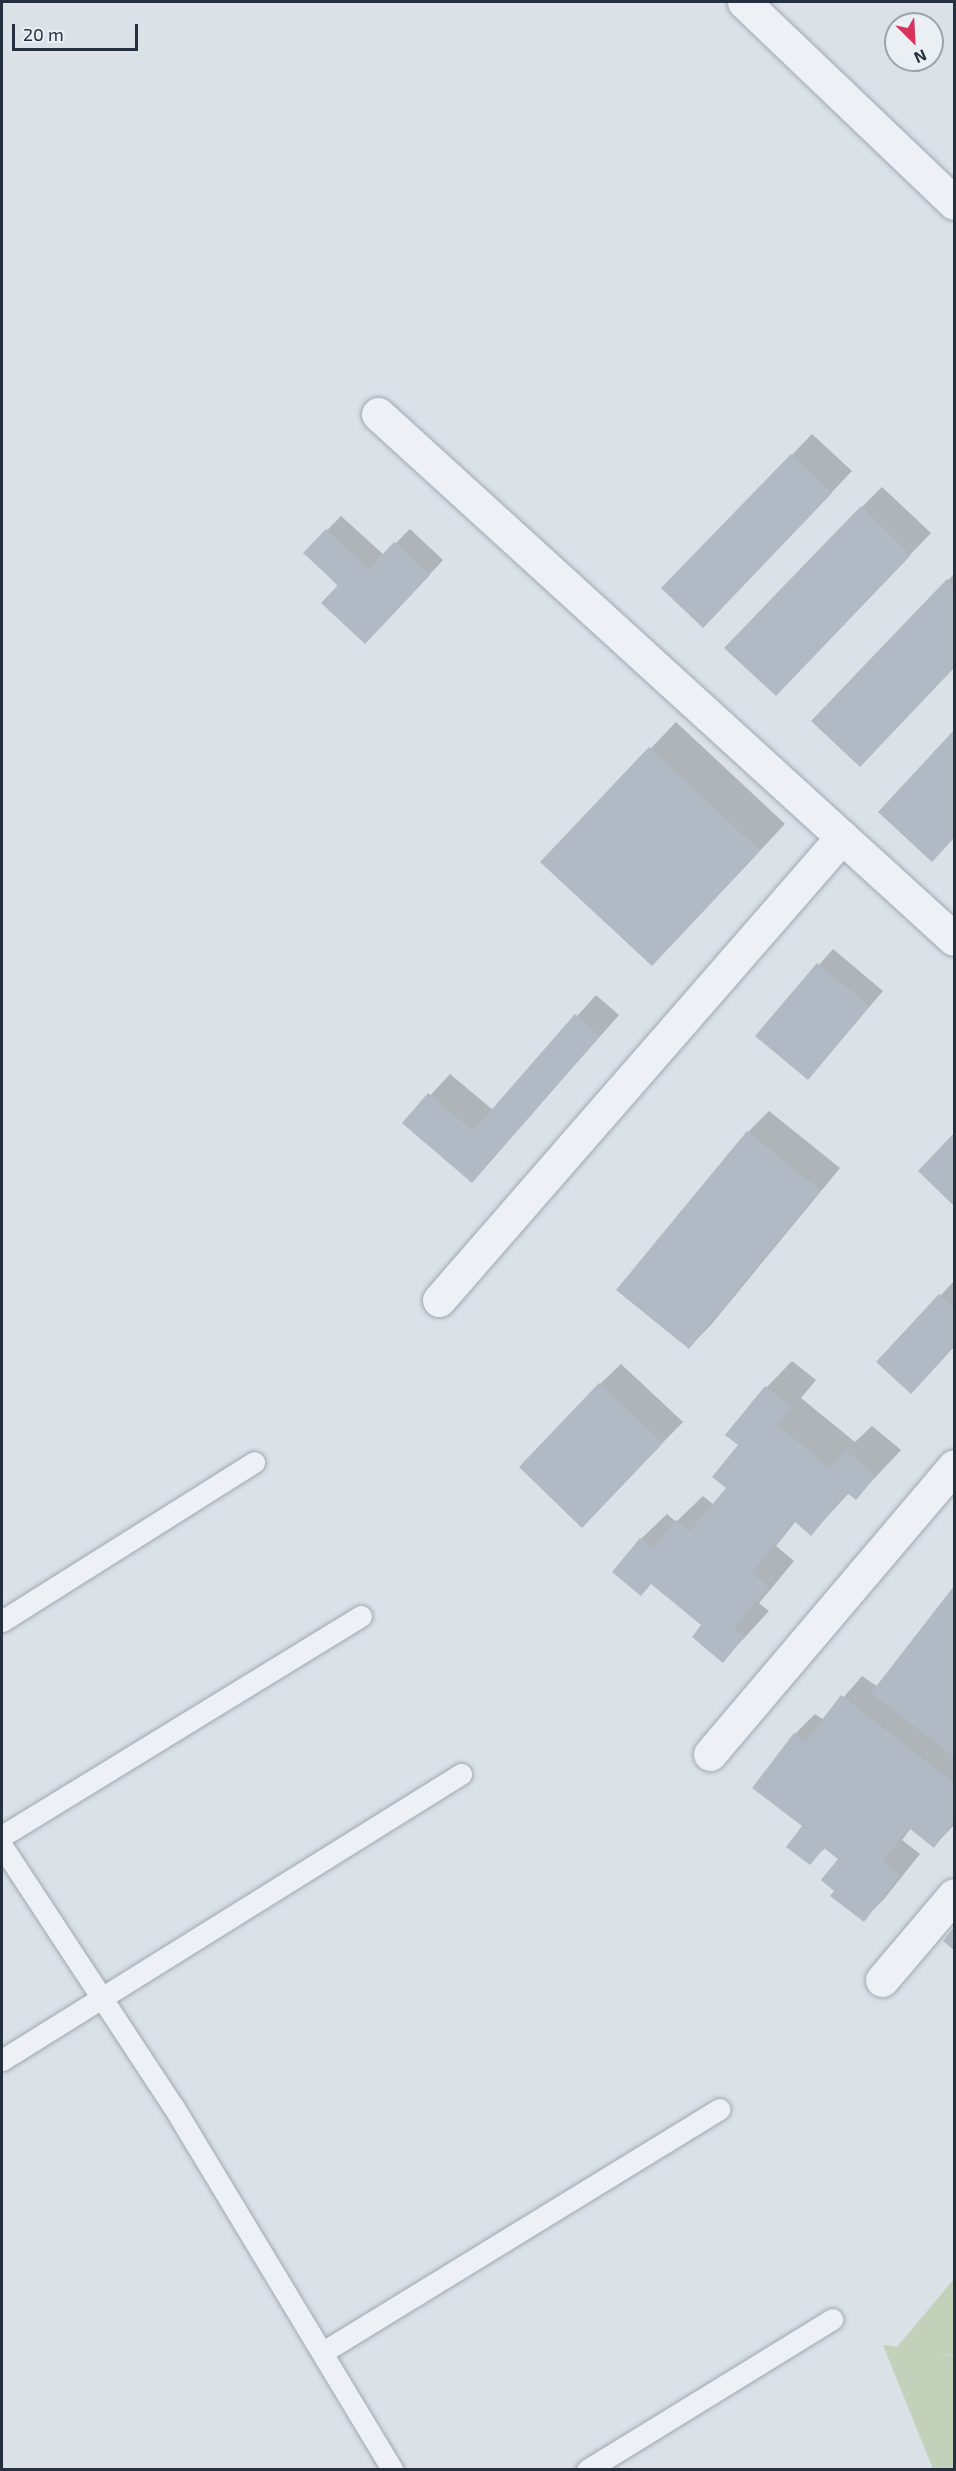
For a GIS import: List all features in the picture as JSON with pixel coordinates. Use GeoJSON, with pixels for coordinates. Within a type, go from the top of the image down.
{"type":"FeatureCollection","features":[{"type":"Feature","properties":{"kind":"street"},"geometry":{"type":"LineString","coordinates":[[744,2],[954,202]]}},
{"type":"Feature","properties":{"kind":"street"},"geometry":{"type":"LineString","coordinates":[[378,414],[954,939]]}},
{"type":"Feature","properties":{"kind":"street"},"geometry":{"type":"LineString","coordinates":[[439,1300],[842,837]]}},
{"type":"Feature","properties":{"kind":"street"},"geometry":{"type":"LineString","coordinates":[[710,1754],[954,1466]]}},
{"type":"Feature","properties":{"kind":"street"},"geometry":{"type":"LineString","coordinates":[[882,1980],[954,1895]]}},
{"type":"Feature","properties":{"kind":"lane"},"geometry":{"type":"LineString","coordinates":[[2,1621],[254,1462]]}},
{"type":"Feature","properties":{"kind":"lane"},"geometry":{"type":"LineString","coordinates":[[2,1836],[361,1616]]}},
{"type":"Feature","properties":{"kind":"lane"},"geometry":{"type":"LineString","coordinates":[[2,2060],[461,1774]]}},
{"type":"Feature","properties":{"kind":"lane"},"geometry":{"type":"LineString","coordinates":[[2,1846],[172,2106],[393,2469]]}},
{"type":"Feature","properties":{"kind":"lane"},"geometry":{"type":"LineString","coordinates":[[323,2352],[720,2109]]}},
{"type":"Feature","properties":{"kind":"lane"},"geometry":{"type":"LineString","coordinates":[[587,2469],[832,2319]]}},
{"type":"Feature","properties":{"kind":"green space"},"geometry":{"type":"Polygon","coordinates":[[[954,2279],[954,2355],[937,2353],[954,2356],[954,2469],[933,2469],[883,2345],[897,2347],[954,2279]]]}},
{"type":"Feature","properties":{"kind":"building"},"geometry":{"type":"Polygon","coordinates":[[[791,454],[832,493],[703,628],[661,588],[791,454]]]}},
{"type":"Feature","properties":{"kind":"building"},"geometry":{"type":"Polygon","coordinates":[[[861,506],[911,555],[776,696],[724,648],[861,506]]]}},
{"type":"Feature","properties":{"kind":"building"},"geometry":{"type":"Polygon","coordinates":[[[326,529],[369,569],[394,542],[430,575],[365,644],[321,603],[338,585],[303,553],[326,529]]]}},
{"type":"Feature","properties":{"kind":"building"},"geometry":{"type":"Polygon","coordinates":[[[947,579],[954,587],[954,668],[860,767],[811,721],[947,579]]]}},
{"type":"Feature","properties":{"kind":"building"},"geometry":{"type":"Polygon","coordinates":[[[954,730],[954,838],[932,862],[878,812],[954,730]]]}},
{"type":"Feature","properties":{"kind":"building"},"geometry":{"type":"Polygon","coordinates":[[[649,747],[760,851],[652,966],[540,862],[649,747]]]}},
{"type":"Feature","properties":{"kind":"building"},"geometry":{"type":"Polygon","coordinates":[[[817,963],[870,1006],[808,1080],[755,1036],[817,963]]]}},
{"type":"Feature","properties":{"kind":"building"},"geometry":{"type":"Polygon","coordinates":[[[575,1014],[600,1036],[472,1183],[402,1123],[428,1093],[473,1131],[575,1014]]]}},
{"type":"Feature","properties":{"kind":"building"},"geometry":{"type":"Polygon","coordinates":[[[747,1131],[820,1190],[689,1349],[616,1290],[747,1131]]]}},
{"type":"Feature","properties":{"kind":"building"},"geometry":{"type":"Polygon","coordinates":[[[954,1133],[954,1206],[918,1171],[954,1133]]]}},
{"type":"Feature","properties":{"kind":"building"},"geometry":{"type":"Polygon","coordinates":[[[939,1294],[954,1308],[954,1347],[911,1394],[876,1362],[939,1294]]]}},
{"type":"Feature","properties":{"kind":"building"},"geometry":{"type":"Polygon","coordinates":[[[599,1383],[663,1443],[582,1528],[519,1467],[599,1383]]]}},
{"type":"Feature","properties":{"kind":"building"},"geometry":{"type":"Polygon","coordinates":[[[765,1386],[792,1407],[777,1425],[830,1468],[845,1450],[876,1476],[856,1500],[847,1493],[811,1536],[794,1521],[752,1573],[769,1587],[734,1629],[744,1637],[723,1663],[692,1637],[701,1625],[651,1584],[641,1596],[612,1572],[640,1538],[652,1548],[676,1520],[690,1531],[726,1488],[712,1477],[738,1445],[725,1435],[765,1386]]]}},
{"type":"Feature","properties":{"kind":"building"},"geometry":{"type":"Polygon","coordinates":[[[954,1586],[954,1757],[871,1693],[954,1586]]]}},
{"type":"Feature","properties":{"kind":"building"},"geometry":{"type":"Polygon","coordinates":[[[841,1695],[954,1783],[954,1821],[934,1848],[909,1828],[883,1861],[900,1875],[864,1922],[830,1896],[834,1891],[821,1880],[838,1859],[824,1848],[810,1865],[786,1847],[802,1826],[752,1788],[794,1733],[805,1742],[841,1695]]]}},
{"type":"Feature","properties":{"kind":"building"},"geometry":{"type":"Polygon","coordinates":[[[954,1927],[954,1950],[943,1941],[954,1927]]]}}]}
